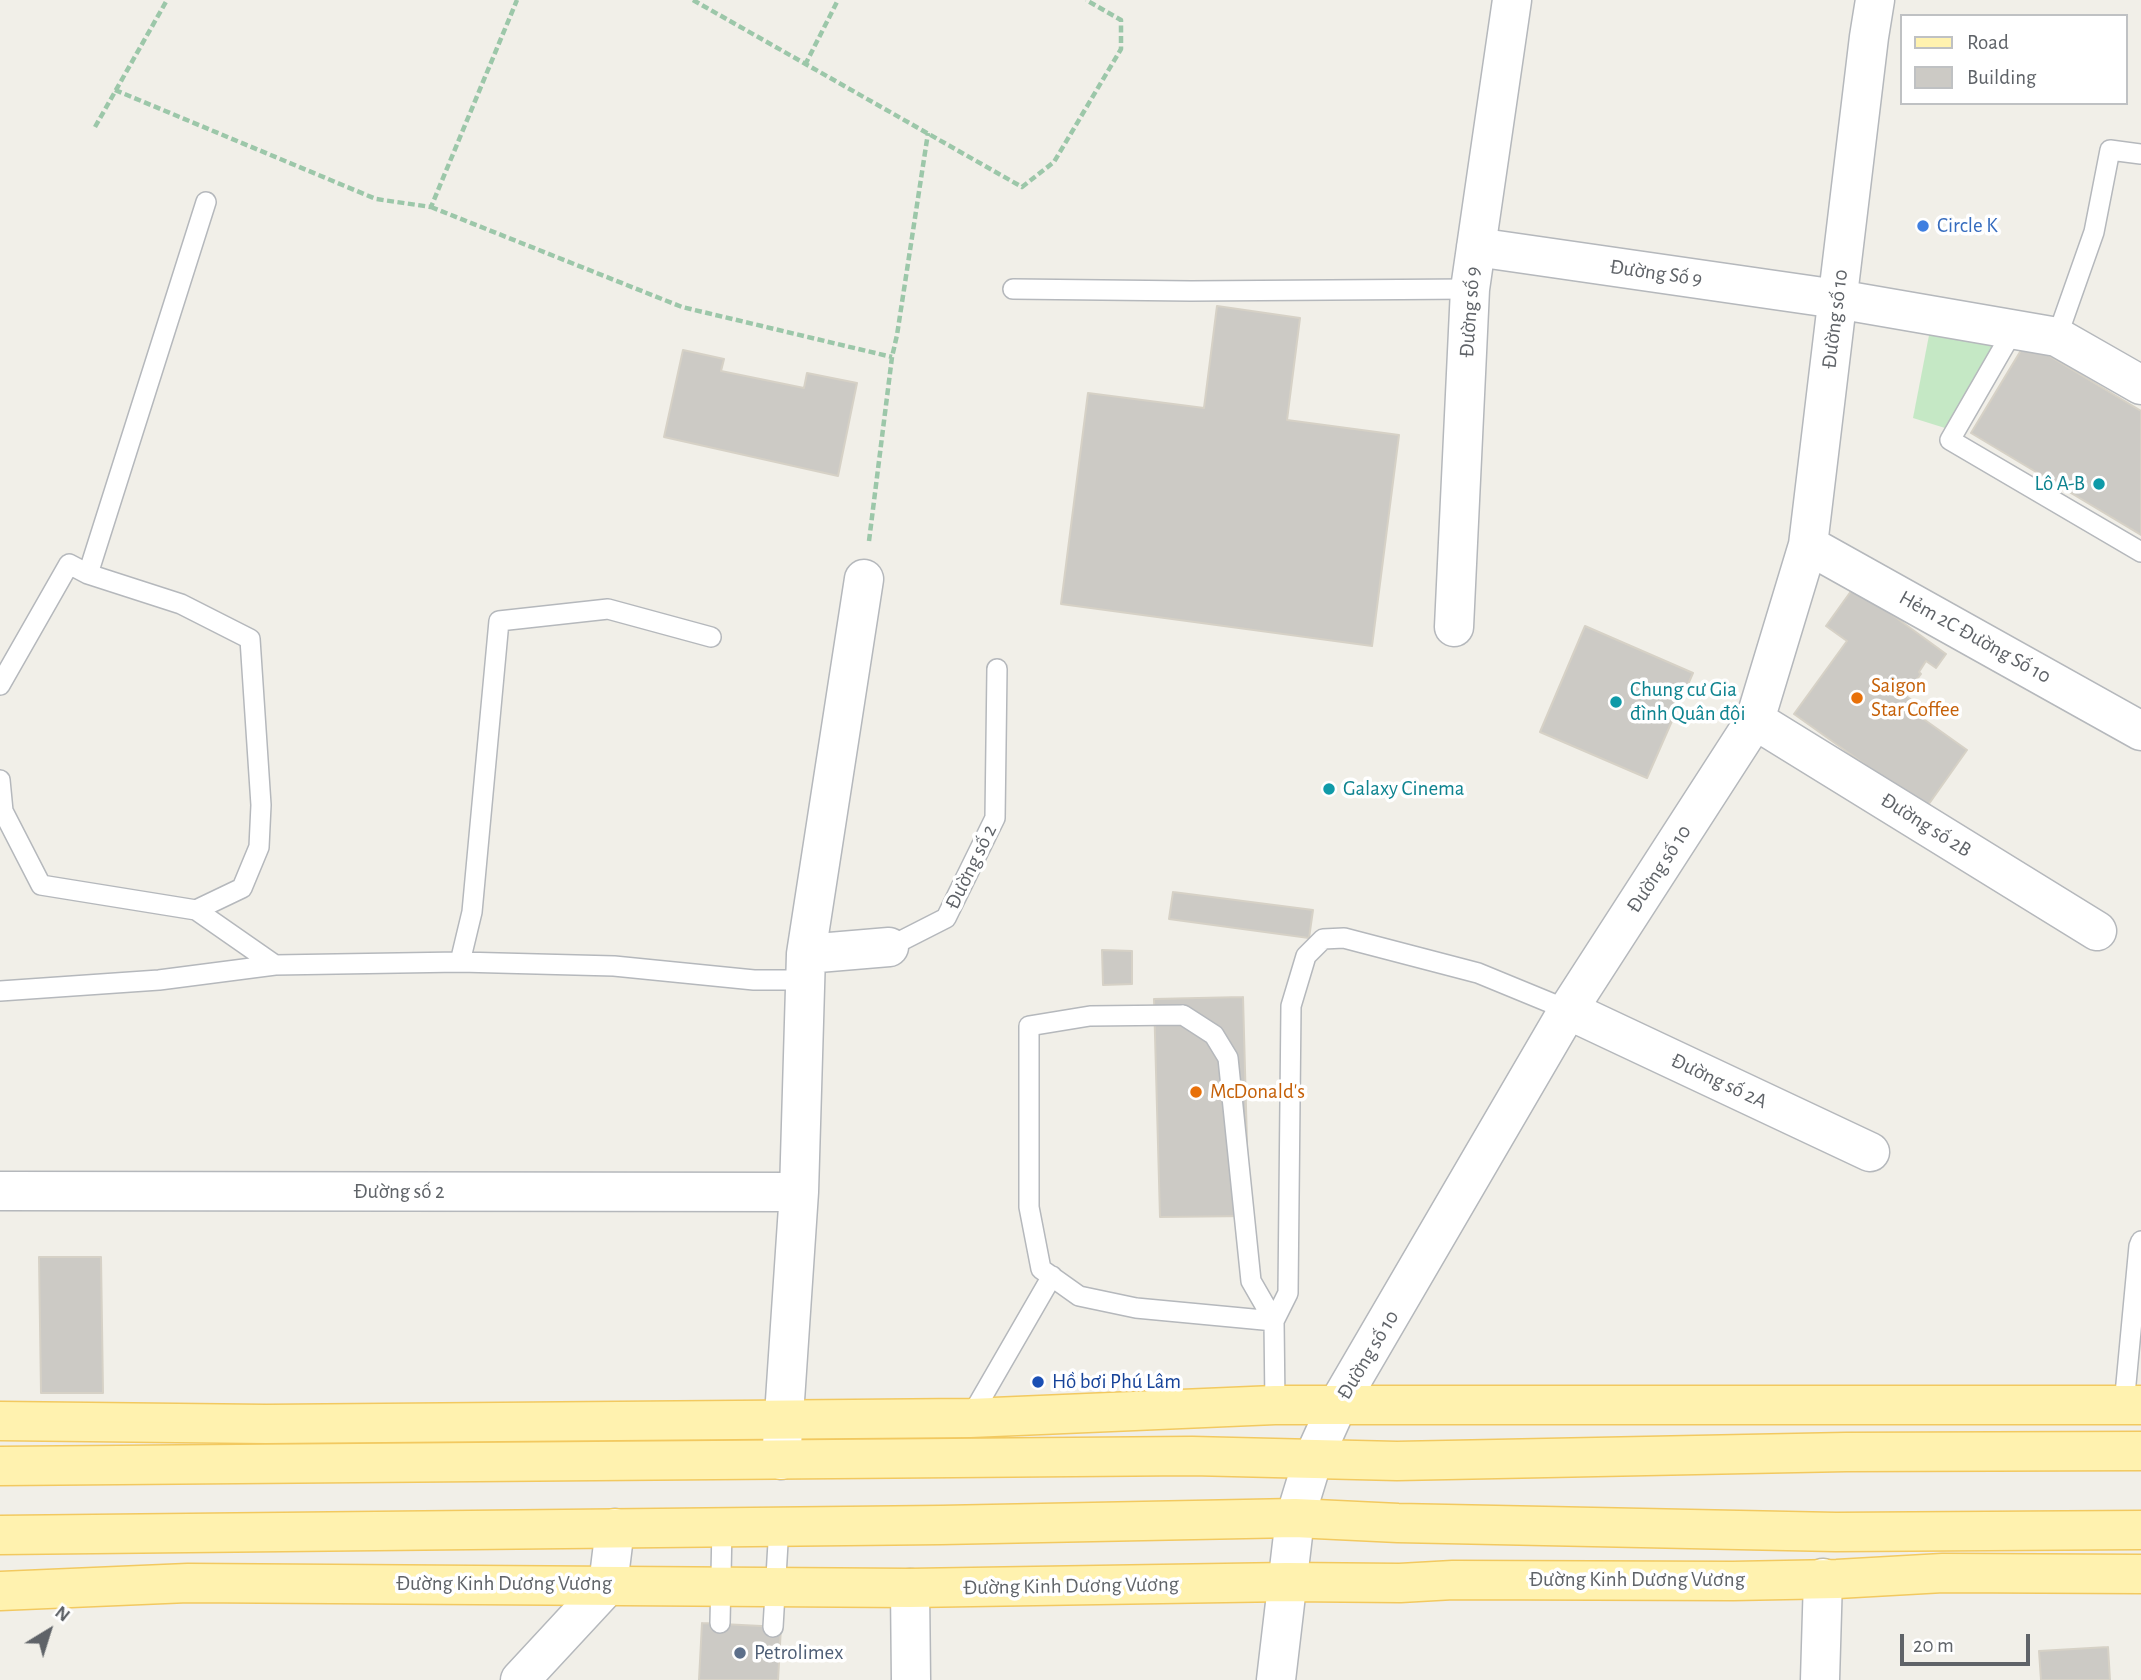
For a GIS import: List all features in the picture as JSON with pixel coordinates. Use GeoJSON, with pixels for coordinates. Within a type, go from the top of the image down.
{"type":"FeatureCollection","features":[{"type":"Feature","properties":{"kind":"main road"},"geometry":{"type":"LineString","coordinates":[[0,1422],[266,1424],[970,1418],[1275,1405],[2133,1405]]}},
{"type":"Feature","properties":{"kind":"main road"},"geometry":{"type":"LineString","coordinates":[[0,1466],[1192,1456],[1397,1461],[1846,1452],[2141,1451]]}},
{"type":"Feature","properties":{"kind":"main road"},"geometry":{"type":"LineString","coordinates":[[0,1535],[722,1528],[1295,1518],[1836,1532],[2141,1530]]}},
{"type":"Feature","properties":{"kind":"main road","name":"Đường Kinh Dương Vương"},"geometry":{"type":"LineString","coordinates":[[0,1591],[188,1583],[608,1585],[721,1605],[775,1587],[1400,1583],[1453,1580],[1732,1581],[1943,1573],[2141,1574]]}},
{"type":"Feature","properties":{"kind":"street","name":"Đường số 9"},"geometry":{"type":"LineString","coordinates":[[1454,627],[1470,289],[1512,0]]}},
{"type":"Feature","properties":{"kind":"street","name":"Đường số 10"},"geometry":{"type":"LineString","coordinates":[[1276,1680],[1295,1518],[1313,1459],[1337,1406],[1568,1010],[1755,720],[1808,545],[1875,0]]}},
{"type":"Feature","properties":{"kind":"street","name":"Đường Số 9"},"geometry":{"type":"LineString","coordinates":[[1476,247],[1837,299],[2057,337],[2141,385]]}},
{"type":"Feature","properties":{"kind":"street","name":"Hẻm 2C Đường Số 10"},"geometry":{"type":"LineString","coordinates":[[1808,545],[2141,731]]}},
{"type":"Feature","properties":{"kind":"street"},"geometry":{"type":"LineString","coordinates":[[781,1461],[799,1192],[806,967],[864,579]]}},
{"type":"Feature","properties":{"kind":"street","name":"Đường số 2B"},"geometry":{"type":"LineString","coordinates":[[1755,720],[2097,930]]}},
{"type":"Feature","properties":{"kind":"street","name":"Đường số 2"},"geometry":{"type":"LineString","coordinates":[[806,967],[889,947]]}},
{"type":"Feature","properties":{"kind":"street","name":"Đường số 2A"},"geometry":{"type":"LineString","coordinates":[[1568,1010],[1870,1153]]}},
{"type":"Feature","properties":{"kind":"street","name":"Đường số 2"},"geometry":{"type":"LineString","coordinates":[[0,1191],[799,1192]]}},
{"type":"Feature","properties":{"kind":"street"},"geometry":{"type":"LineString","coordinates":[[520,1680],[608,1585],[615,1528]]}},
{"type":"Feature","properties":{"kind":"street"},"geometry":{"type":"LineString","coordinates":[[1820,1680],[1823,1578]]}},
{"type":"Feature","properties":{"kind":"street"},"geometry":{"type":"LineString","coordinates":[[910,1588],[911,1680]]}},
{"type":"Feature","properties":{"kind":"lane"},"geometry":{"type":"LineString","coordinates":[[2057,337],[2094,232],[2110,150],[2141,154]]}},
{"type":"Feature","properties":{"kind":"lane"},"geometry":{"type":"LineString","coordinates":[[88,574],[206,202]]}},
{"type":"Feature","properties":{"kind":"lane"},"geometry":{"type":"LineString","coordinates":[[1013,289],[1470,289]]}},
{"type":"Feature","properties":{"kind":"lane"},"geometry":{"type":"LineString","coordinates":[[2014,329],[1950,440],[2141,552]]}},
{"type":"Feature","properties":{"kind":"lane"},"geometry":{"type":"LineString","coordinates":[[0,685],[69,564],[88,574],[181,604],[250,639],[261,805],[259,847],[242,888],[196,910]]}},
{"type":"Feature","properties":{"kind":"lane"},"geometry":{"type":"LineString","coordinates":[[460,962],[472,912],[499,621],[608,609],[711,637]]}},
{"type":"Feature","properties":{"kind":"lane","name":"Đường số 2"},"geometry":{"type":"LineString","coordinates":[[889,947],[946,918],[995,818],[997,669]]}},
{"type":"Feature","properties":{"kind":"lane"},"geometry":{"type":"LineString","coordinates":[[0,780],[4,810],[41,885],[196,910],[275,965]]}},
{"type":"Feature","properties":{"kind":"lane"},"geometry":{"type":"LineString","coordinates":[[1275,1405],[1274,1321],[1288,1293],[1291,1006],[1306,956],[1323,939],[1344,939],[1478,973],[1568,1010]]}},
{"type":"Feature","properties":{"kind":"lane"},"geometry":{"type":"LineString","coordinates":[[0,990],[159,980],[275,965],[460,962],[614,966],[754,979],[806,967]]}},
{"type":"Feature","properties":{"kind":"lane"},"geometry":{"type":"LineString","coordinates":[[1183,1015],[1214,1035],[1228,1058],[1251,1282],[1274,1321],[1136,1308],[1079,1296],[1041,1269],[1030,1206],[1029,1026],[1090,1016],[1183,1015]]}},
{"type":"Feature","properties":{"kind":"lane"},"geometry":{"type":"LineString","coordinates":[[2133,1405],[2141,1241]]}},
{"type":"Feature","properties":{"kind":"lane"},"geometry":{"type":"LineString","coordinates":[[970,1418],[1052,1276]]}},
{"type":"Feature","properties":{"kind":"lane"},"geometry":{"type":"LineString","coordinates":[[773,1627],[779,1526]]}},
{"type":"Feature","properties":{"kind":"lane"},"geometry":{"type":"LineString","coordinates":[[721,1605],[722,1528]]}},
{"type":"Feature","properties":{"kind":"path"},"geometry":{"type":"LineString","coordinates":[[95,127],[167,0]]}},
{"type":"Feature","properties":{"kind":"path"},"geometry":{"type":"LineString","coordinates":[[431,206],[517,0]]}},
{"type":"Feature","properties":{"kind":"path"},"geometry":{"type":"LineString","coordinates":[[693,0],[1022,187],[1054,162],[1121,49],[1121,20],[1086,0]]}},
{"type":"Feature","properties":{"kind":"path"},"geometry":{"type":"LineString","coordinates":[[805,65],[838,0]]}},
{"type":"Feature","properties":{"kind":"path"},"geometry":{"type":"LineString","coordinates":[[115,90],[376,199],[431,206],[682,307],[892,357]]}},
{"type":"Feature","properties":{"kind":"path"},"geometry":{"type":"LineString","coordinates":[[864,579],[892,357],[928,133]]}},
{"type":"Feature","properties":{"kind":"green space"},"geometry":{"type":"Polygon","coordinates":[[[1931,325],[1999,336],[1945,428],[1913,418],[1931,325]]]}},
{"type":"Feature","properties":{"kind":"building"},"geometry":{"type":"Polygon","coordinates":[[[1217,306],[1300,318],[1287,420],[1399,435],[1372,646],[1061,604],[1088,393],[1204,408],[1217,306]]]}},
{"type":"Feature","properties":{"kind":"building","name":"Lô A-B"},"geometry":{"type":"Polygon","coordinates":[[[2026,342],[2141,411],[2141,535],[1971,433],[2026,342]]]}},
{"type":"Feature","properties":{"kind":"building"},"geometry":{"type":"Polygon","coordinates":[[[683,350],[724,359],[721,371],[804,388],[807,373],[857,383],[838,476],[664,437],[683,350]]]}},
{"type":"Feature","properties":{"kind":"building","name":"Saigon Star Coffee"},"geometry":{"type":"Polygon","coordinates":[[[1854,587],[1946,654],[1936,668],[1926,661],[1919,672],[1921,674],[1905,695],[1913,701],[1908,708],[1967,750],[1926,808],[1794,714],[1847,641],[1826,626],[1854,587]]]}},
{"type":"Feature","properties":{"kind":"building","name":"Chung cư Gia đình Quân đội"},"geometry":{"type":"Polygon","coordinates":[[[1585,626],[1693,673],[1647,778],[1540,732],[1585,626]]]}},
{"type":"Feature","properties":{"kind":"building"},"geometry":{"type":"Polygon","coordinates":[[[1173,892],[1313,910],[1309,938],[1169,919],[1173,892]]]}},
{"type":"Feature","properties":{"kind":"building"},"geometry":{"type":"Polygon","coordinates":[[[1102,950],[1132,951],[1132,984],[1103,985],[1102,950]]]}},
{"type":"Feature","properties":{"kind":"building"},"geometry":{"type":"Polygon","coordinates":[[[1243,997],[1249,1216],[1160,1217],[1154,999],[1243,997]]]}},
{"type":"Feature","properties":{"kind":"building"},"geometry":{"type":"Polygon","coordinates":[[[39,1257],[101,1257],[103,1393],[41,1393],[39,1257]]]}},
{"type":"Feature","properties":{"kind":"building","name":"Petrolimex"},"geometry":{"type":"Polygon","coordinates":[[[702,1623],[781,1627],[778,1680],[699,1680],[702,1623]]]}},
{"type":"Feature","properties":{"kind":"building"},"geometry":{"type":"Polygon","coordinates":[[[2108,1647],[2110,1680],[2041,1680],[2039,1651],[2108,1647]]]}},
{"type":"Feature","properties":{"kind":"place","name":"Circle K"},"geometry":{"type":"Point","coordinates":[1923,226]}},
{"type":"Feature","properties":{"kind":"place","name":"Lô A-B"},"geometry":{"type":"Point","coordinates":[2099,484]}},
{"type":"Feature","properties":{"kind":"place","name":"Saigon Star Coffee"},"geometry":{"type":"Point","coordinates":[1857,698]}},
{"type":"Feature","properties":{"kind":"place","name":"Chung cư Gia đình Quân đội"},"geometry":{"type":"Point","coordinates":[1616,702]}},
{"type":"Feature","properties":{"kind":"place","name":"Galaxy Cinema"},"geometry":{"type":"Point","coordinates":[1329,789]}},
{"type":"Feature","properties":{"kind":"place","name":"McDonald's"},"geometry":{"type":"Point","coordinates":[1196,1092]}},
{"type":"Feature","properties":{"kind":"place","name":"Hồ bơi Phú Lâm"},"geometry":{"type":"Point","coordinates":[1038,1382]}},
{"type":"Feature","properties":{"kind":"place","name":"Petrolimex"},"geometry":{"type":"Point","coordinates":[740,1653]}}]}
